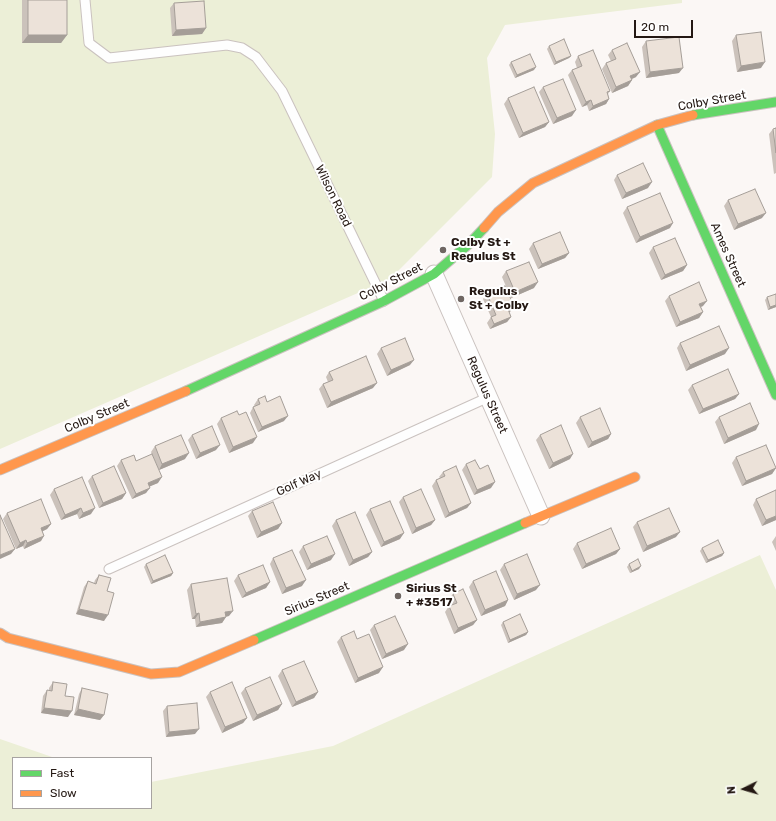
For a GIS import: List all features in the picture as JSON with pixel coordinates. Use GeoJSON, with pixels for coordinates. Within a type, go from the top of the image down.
{"type":"FeatureCollection","features":[{"type":"Feature","properties":{"kind":"street","name":"Colby Street"},"geometry":{"type":"LineString","coordinates":[[0,470],[137,413],[384,301],[434,274],[470,243],[498,212],[533,183],[657,125],[690,115],[776,102]]}},
{"type":"Feature","properties":{"kind":"street","name":"Ames Street"},"geometry":{"type":"LineString","coordinates":[[657,125],[776,395]]}},
{"type":"Feature","properties":{"kind":"street","name":"Regulus Street"},"geometry":{"type":"LineString","coordinates":[[434,274],[541,516]]}},
{"type":"Feature","properties":{"kind":"street","name":"Sirius Street"},"geometry":{"type":"LineString","coordinates":[[0,633],[8,638],[151,674],[179,672],[635,477]]}},
{"type":"Feature","properties":{"kind":"lane","name":"Wilson Road"},"geometry":{"type":"LineString","coordinates":[[85,0],[89,43],[109,58],[227,45],[242,48],[256,57],[282,92],[384,301]]}},
{"type":"Feature","properties":{"kind":"lane","name":"Golf Way"},"geometry":{"type":"LineString","coordinates":[[109,569],[489,398]]}},
{"type":"Feature","properties":{"kind":"green space"},"geometry":{"type":"Polygon","coordinates":[[[0,0],[682,0],[682,3],[505,25],[487,58],[495,134],[492,177],[390,279],[0,449],[0,0]]]}},
{"type":"Feature","properties":{"kind":"green space"},"geometry":{"type":"Polygon","coordinates":[[[760,555],[776,590],[776,821],[0,821],[0,739],[52,757],[12,757],[12,809],[152,809],[152,782],[333,746],[760,555]]]}},
{"type":"Feature","properties":{"kind":"building"},"geometry":{"type":"Polygon","coordinates":[[[28,0],[67,0],[67,35],[28,35],[28,0]]]}},
{"type":"Feature","properties":{"kind":"building"},"geometry":{"type":"Polygon","coordinates":[[[204,1],[206,28],[176,30],[174,3],[204,1]]]}},
{"type":"Feature","properties":{"kind":"building"},"geometry":{"type":"Polygon","coordinates":[[[761,32],[765,62],[741,66],[736,35],[761,32]]]}},
{"type":"Feature","properties":{"kind":"building"},"geometry":{"type":"Polygon","coordinates":[[[679,37],[683,68],[650,72],[646,41],[679,37]]]}},
{"type":"Feature","properties":{"kind":"building"},"geometry":{"type":"Polygon","coordinates":[[[564,39],[571,56],[556,62],[549,46],[564,39]]]}},
{"type":"Feature","properties":{"kind":"building"},"geometry":{"type":"Polygon","coordinates":[[[627,43],[640,72],[630,76],[632,80],[616,87],[606,63],[616,59],[612,50],[627,43]]]}},
{"type":"Feature","properties":{"kind":"building"},"geometry":{"type":"Polygon","coordinates":[[[593,50],[610,91],[607,92],[609,99],[593,106],[591,100],[586,102],[572,70],[582,66],[578,56],[593,50]]]}},
{"type":"Feature","properties":{"kind":"building"},"geometry":{"type":"Polygon","coordinates":[[[530,54],[536,67],[517,75],[511,62],[530,54]]]}},
{"type":"Feature","properties":{"kind":"building"},"geometry":{"type":"Polygon","coordinates":[[[563,79],[576,110],[557,118],[543,87],[563,79]]]}},
{"type":"Feature","properties":{"kind":"building"},"geometry":{"type":"Polygon","coordinates":[[[534,87],[549,122],[523,133],[508,98],[534,87]]]}},
{"type":"Feature","properties":{"kind":"building"},"geometry":{"type":"Polygon","coordinates":[[[776,128],[776,153],[773,129],[776,128]]]}},
{"type":"Feature","properties":{"kind":"building"},"geometry":{"type":"Polygon","coordinates":[[[643,163],[652,182],[626,193],[617,175],[643,163]]]}},
{"type":"Feature","properties":{"kind":"building"},"geometry":{"type":"Polygon","coordinates":[[[755,189],[766,213],[738,224],[728,200],[755,189]]]}},
{"type":"Feature","properties":{"kind":"building"},"geometry":{"type":"Polygon","coordinates":[[[660,193],[673,223],[640,237],[627,207],[660,193]]]}},
{"type":"Feature","properties":{"kind":"building"},"geometry":{"type":"Polygon","coordinates":[[[560,232],[569,253],[542,264],[533,243],[560,232]]]}},
{"type":"Feature","properties":{"kind":"building"},"geometry":{"type":"Polygon","coordinates":[[[675,238],[687,265],[665,275],[653,247],[675,238]]]}},
{"type":"Feature","properties":{"kind":"building"},"geometry":{"type":"Polygon","coordinates":[[[529,262],[538,282],[515,292],[506,271],[529,262]]]}},
{"type":"Feature","properties":{"kind":"building"},"geometry":{"type":"Polygon","coordinates":[[[699,282],[707,301],[699,304],[703,312],[680,322],[669,296],[699,282]]]}},
{"type":"Feature","properties":{"kind":"building"},"geometry":{"type":"Polygon","coordinates":[[[505,286],[514,306],[508,309],[511,317],[494,324],[491,317],[496,315],[487,294],[505,286]]]}},
{"type":"Feature","properties":{"kind":"building"},"geometry":{"type":"Polygon","coordinates":[[[776,294],[776,305],[770,307],[767,297],[776,294]]]}},
{"type":"Feature","properties":{"kind":"building"},"geometry":{"type":"Polygon","coordinates":[[[719,326],[729,348],[690,365],[680,343],[719,326]]]}},
{"type":"Feature","properties":{"kind":"building"},"geometry":{"type":"Polygon","coordinates":[[[405,338],[414,360],[391,370],[381,348],[405,338]]]}},
{"type":"Feature","properties":{"kind":"building"},"geometry":{"type":"Polygon","coordinates":[[[366,356],[377,383],[331,402],[323,384],[333,380],[329,372],[366,356]]]}},
{"type":"Feature","properties":{"kind":"building"},"geometry":{"type":"Polygon","coordinates":[[[728,369],[739,394],[703,409],[692,385],[728,369]]]}},
{"type":"Feature","properties":{"kind":"building"},"geometry":{"type":"Polygon","coordinates":[[[265,396],[267,402],[280,396],[288,416],[262,427],[253,407],[260,404],[258,399],[265,396]]]}},
{"type":"Feature","properties":{"kind":"building"},"geometry":{"type":"Polygon","coordinates":[[[750,403],[759,424],[728,438],[719,417],[750,403]]]}},
{"type":"Feature","properties":{"kind":"building"},"geometry":{"type":"Polygon","coordinates":[[[600,408],[611,434],[592,442],[580,417],[600,408]]]}},
{"type":"Feature","properties":{"kind":"building"},"geometry":{"type":"Polygon","coordinates":[[[237,411],[239,415],[246,412],[257,437],[233,447],[221,418],[237,411]]]}},
{"type":"Feature","properties":{"kind":"building"},"geometry":{"type":"Polygon","coordinates":[[[561,425],[573,454],[553,463],[540,435],[561,425]]]}},
{"type":"Feature","properties":{"kind":"building"},"geometry":{"type":"Polygon","coordinates":[[[212,426],[220,445],[200,453],[192,435],[212,426]]]}},
{"type":"Feature","properties":{"kind":"building"},"geometry":{"type":"Polygon","coordinates":[[[181,435],[189,453],[162,464],[155,446],[181,435]]]}},
{"type":"Feature","properties":{"kind":"building"},"geometry":{"type":"Polygon","coordinates":[[[766,445],[776,468],[746,481],[736,457],[766,445]]]}},
{"type":"Feature","properties":{"kind":"building"},"geometry":{"type":"Polygon","coordinates":[[[152,454],[162,477],[148,483],[150,488],[136,494],[121,460],[134,455],[136,461],[152,454]]]}},
{"type":"Feature","properties":{"kind":"building"},"geometry":{"type":"Polygon","coordinates":[[[475,460],[480,469],[488,465],[495,482],[477,490],[466,464],[475,460]]]}},
{"type":"Feature","properties":{"kind":"building"},"geometry":{"type":"Polygon","coordinates":[[[114,466],[126,493],[103,503],[92,476],[114,466]]]}},
{"type":"Feature","properties":{"kind":"building"},"geometry":{"type":"Polygon","coordinates":[[[456,466],[471,503],[449,513],[436,480],[445,476],[443,472],[456,466]]]}},
{"type":"Feature","properties":{"kind":"building"},"geometry":{"type":"Polygon","coordinates":[[[82,477],[95,508],[83,513],[81,508],[65,515],[54,489],[82,477]]]}},
{"type":"Feature","properties":{"kind":"building"},"geometry":{"type":"Polygon","coordinates":[[[421,489],[435,520],[416,528],[403,497],[421,489]]]}},
{"type":"Feature","properties":{"kind":"building"},"geometry":{"type":"Polygon","coordinates":[[[776,490],[776,516],[766,520],[756,499],[776,490]]]}},
{"type":"Feature","properties":{"kind":"building"},"geometry":{"type":"Polygon","coordinates":[[[41,499],[51,524],[41,528],[44,536],[27,543],[26,540],[20,543],[7,513],[41,499]]]}},
{"type":"Feature","properties":{"kind":"building"},"geometry":{"type":"Polygon","coordinates":[[[390,501],[404,533],[384,542],[370,509],[390,501]]]}},
{"type":"Feature","properties":{"kind":"building"},"geometry":{"type":"Polygon","coordinates":[[[273,502],[282,523],[261,532],[252,511],[273,502]]]}},
{"type":"Feature","properties":{"kind":"building"},"geometry":{"type":"Polygon","coordinates":[[[669,508],[680,532],[647,546],[637,522],[669,508]]]}},
{"type":"Feature","properties":{"kind":"building"},"geometry":{"type":"Polygon","coordinates":[[[355,512],[372,552],[353,560],[336,520],[355,512]]]}},
{"type":"Feature","properties":{"kind":"building"},"geometry":{"type":"Polygon","coordinates":[[[0,515],[15,549],[0,555],[0,515]]]}},
{"type":"Feature","properties":{"kind":"building"},"geometry":{"type":"Polygon","coordinates":[[[611,528],[620,549],[586,564],[577,543],[611,528]]]}},
{"type":"Feature","properties":{"kind":"building"},"geometry":{"type":"Polygon","coordinates":[[[327,536],[335,554],[311,564],[303,546],[327,536]]]}},
{"type":"Feature","properties":{"kind":"building"},"geometry":{"type":"Polygon","coordinates":[[[718,540],[724,553],[708,560],[702,548],[718,540]]]}},
{"type":"Feature","properties":{"kind":"building"},"geometry":{"type":"Polygon","coordinates":[[[292,550],[306,580],[286,588],[273,558],[292,550]]]}},
{"type":"Feature","properties":{"kind":"building"},"geometry":{"type":"Polygon","coordinates":[[[527,554],[540,585],[517,594],[504,564],[527,554]]]}},
{"type":"Feature","properties":{"kind":"building"},"geometry":{"type":"Polygon","coordinates":[[[165,555],[173,573],[153,581],[146,564],[165,555]]]}},
{"type":"Feature","properties":{"kind":"building"},"geometry":{"type":"Polygon","coordinates":[[[638,559],[641,566],[632,571],[629,564],[638,559]]]}},
{"type":"Feature","properties":{"kind":"building"},"geometry":{"type":"Polygon","coordinates":[[[263,565],[270,582],[246,593],[238,575],[263,565]]]}},
{"type":"Feature","properties":{"kind":"building"},"geometry":{"type":"Polygon","coordinates":[[[496,571],[508,600],[485,610],[473,581],[496,571]]]}},
{"type":"Feature","properties":{"kind":"building"},"geometry":{"type":"Polygon","coordinates":[[[99,575],[111,578],[107,591],[114,593],[108,615],[79,609],[88,581],[96,584],[99,575]]]}},
{"type":"Feature","properties":{"kind":"building"},"geometry":{"type":"Polygon","coordinates":[[[227,578],[233,611],[225,612],[226,617],[200,622],[199,613],[196,614],[191,584],[227,578]]]}},
{"type":"Feature","properties":{"kind":"building"},"geometry":{"type":"Polygon","coordinates":[[[463,589],[477,620],[458,628],[449,606],[457,603],[453,594],[463,589]]]}},
{"type":"Feature","properties":{"kind":"building"},"geometry":{"type":"Polygon","coordinates":[[[520,614],[528,632],[510,640],[503,622],[520,614]]]}},
{"type":"Feature","properties":{"kind":"building"},"geometry":{"type":"Polygon","coordinates":[[[395,616],[408,644],[386,654],[374,625],[395,616]]]}},
{"type":"Feature","properties":{"kind":"building"},"geometry":{"type":"Polygon","coordinates":[[[354,631],[357,639],[369,634],[383,667],[358,678],[341,637],[354,631]]]}},
{"type":"Feature","properties":{"kind":"building"},"geometry":{"type":"Polygon","coordinates":[[[304,661],[318,692],[296,702],[282,670],[304,661]]]}},
{"type":"Feature","properties":{"kind":"building"},"geometry":{"type":"Polygon","coordinates":[[[270,677],[282,704],[257,715],[245,688],[270,677]]]}},
{"type":"Feature","properties":{"kind":"building"},"geometry":{"type":"Polygon","coordinates":[[[53,682],[67,684],[65,696],[74,697],[72,711],[44,708],[47,690],[52,691],[53,682]]]}},
{"type":"Feature","properties":{"kind":"building"},"geometry":{"type":"Polygon","coordinates":[[[232,682],[247,718],[225,727],[210,692],[232,682]]]}},
{"type":"Feature","properties":{"kind":"building"},"geometry":{"type":"Polygon","coordinates":[[[82,688],[108,694],[104,715],[78,709],[82,688]]]}},
{"type":"Feature","properties":{"kind":"building"},"geometry":{"type":"Polygon","coordinates":[[[197,703],[199,729],[169,732],[167,706],[197,703]]]}},
{"type":"Feature","properties":{"kind":"traffic: fast"},"geometry":{"type":"LineString","coordinates":[[693,115],[776,102]]}},
{"type":"Feature","properties":{"kind":"traffic: fast"},"geometry":{"type":"LineString","coordinates":[[657,125],[776,395]]}},
{"type":"Feature","properties":{"kind":"traffic: fast"},"geometry":{"type":"LineString","coordinates":[[186,391],[384,301],[434,274],[470,243],[484,228]]}},
{"type":"Feature","properties":{"kind":"traffic: fast"},"geometry":{"type":"LineString","coordinates":[[254,640],[525,523]]}},
{"type":"Feature","properties":{"kind":"traffic: slow"},"geometry":{"type":"LineString","coordinates":[[484,228],[498,212],[533,183],[657,125],[693,115]]}},
{"type":"Feature","properties":{"kind":"traffic: slow"},"geometry":{"type":"LineString","coordinates":[[0,470],[186,391]]}},
{"type":"Feature","properties":{"kind":"traffic: slow"},"geometry":{"type":"LineString","coordinates":[[525,523],[635,477]]}},
{"type":"Feature","properties":{"kind":"traffic: slow"},"geometry":{"type":"LineString","coordinates":[[0,633],[8,638],[151,674],[179,672],[254,640]]}},
{"type":"Feature","properties":{"kind":"place","name":"Colby St + Regulus St"},"geometry":{"type":"Point","coordinates":[443,250]}},
{"type":"Feature","properties":{"kind":"place","name":"Regulus St + Colby"},"geometry":{"type":"Point","coordinates":[461,299]}},
{"type":"Feature","properties":{"kind":"place","name":"Sirius St + #3517"},"geometry":{"type":"Point","coordinates":[398,596]}}]}
